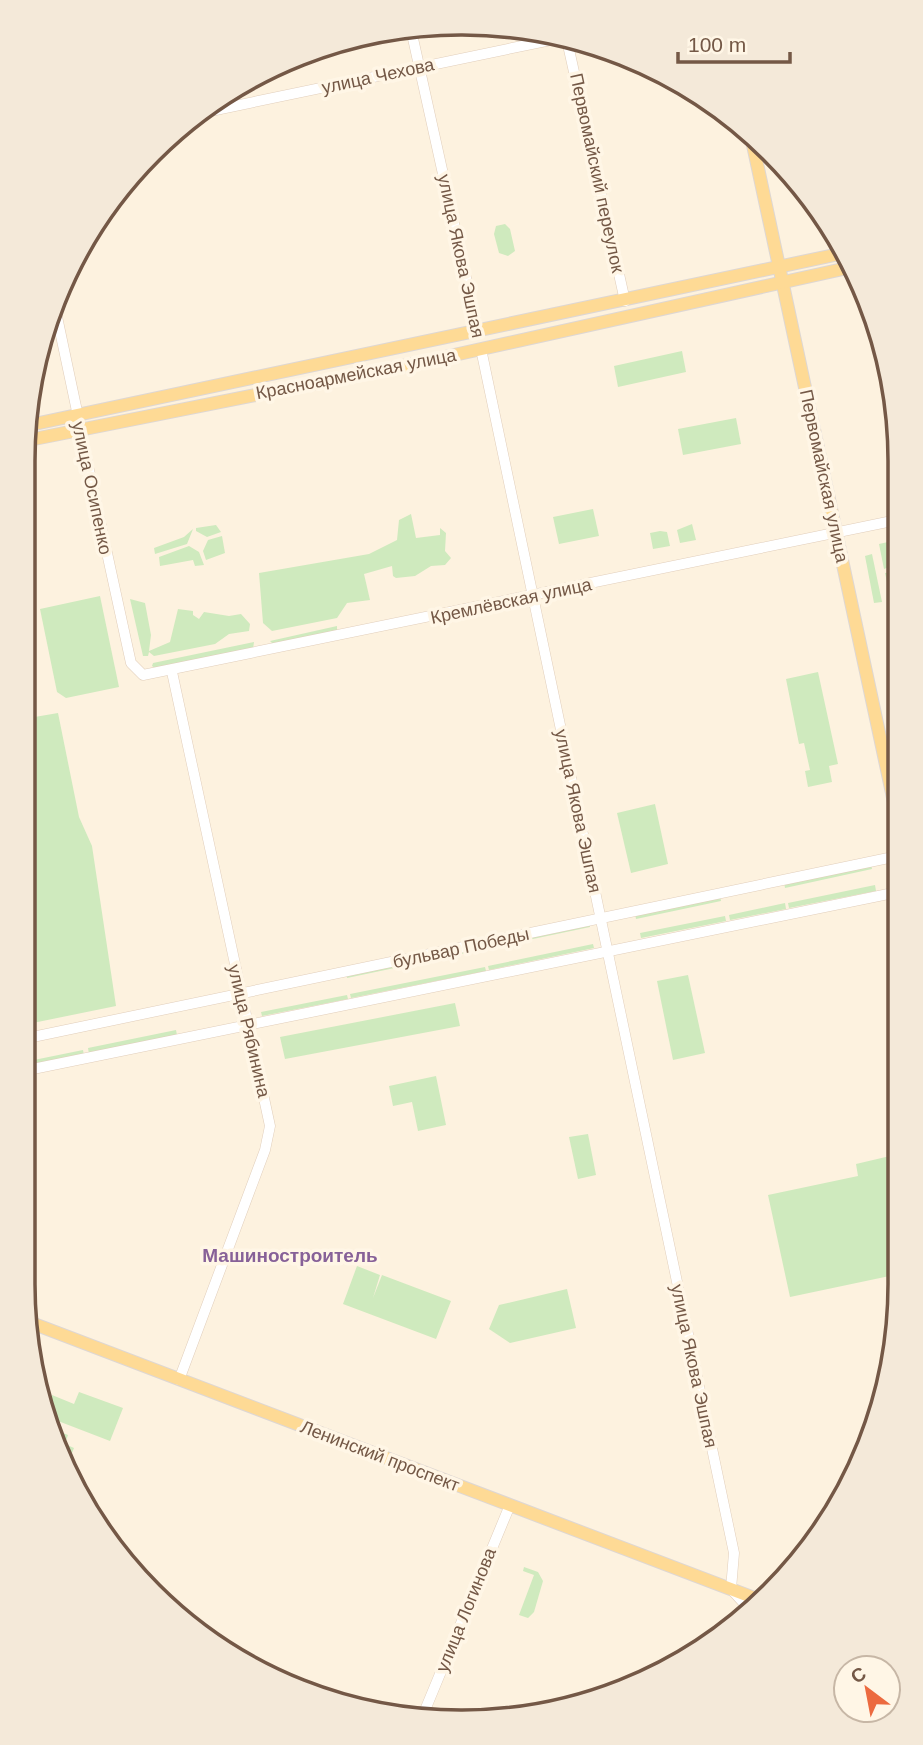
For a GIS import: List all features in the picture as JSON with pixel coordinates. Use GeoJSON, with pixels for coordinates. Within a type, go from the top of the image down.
{"type":"FeatureCollection","features":[{"type":"Feature","properties":{"kind":"main road","name":"Первомайская улица"},"geometry":{"type":"LineString","coordinates":[[754,152],[888,775]]}},
{"type":"Feature","properties":{"kind":"main road","name":"Красноармейская улица"},"geometry":{"type":"LineString","coordinates":[[37,424],[835,255]]}},
{"type":"Feature","properties":{"kind":"main road","name":"Красноармейская улица"},"geometry":{"type":"LineString","coordinates":[[36,438],[481,349],[842,269]]}},
{"type":"Feature","properties":{"kind":"main road","name":"улица Якова Эшпая"},"geometry":{"type":"LineString","coordinates":[[478,332],[481,349]]}},
{"type":"Feature","properties":{"kind":"main road","name":"улица Осипенко"},"geometry":{"type":"LineString","coordinates":[[78,416],[80,429]]}},
{"type":"Feature","properties":{"kind":"main road","name":"Ленинский проспект"},"geometry":{"type":"LineString","coordinates":[[38,1325],[751,1597]]}},
{"type":"Feature","properties":{"kind":"main road","name":"Ленинский проспект"},"geometry":{"type":"LineString","coordinates":[[731,1589],[755,1593]]}},
{"type":"Feature","properties":{"kind":"street","name":"улица Якова Эшпая"},"geometry":{"type":"LineString","coordinates":[[413,38],[478,332]]}},
{"type":"Feature","properties":{"kind":"street","name":"улица Чехова"},"geometry":{"type":"LineString","coordinates":[[223,108],[540,42]]}},
{"type":"Feature","properties":{"kind":"street","name":"Первомайский переулок"},"geometry":{"type":"LineString","coordinates":[[569,49],[625,301]]}},
{"type":"Feature","properties":{"kind":"street","name":"улица Осипенко"},"geometry":{"type":"LineString","coordinates":[[58,323],[78,416]]}},
{"type":"Feature","properties":{"kind":"street","name":"улица Якова Эшпая"},"geometry":{"type":"LineString","coordinates":[[481,349],[734,1553],[731,1589]]}},
{"type":"Feature","properties":{"kind":"street","name":"улица Осипенко"},"geometry":{"type":"LineString","coordinates":[[80,429],[131,663]]}},
{"type":"Feature","properties":{"kind":"street","name":"Кремлёвская улица"},"geometry":{"type":"LineString","coordinates":[[131,663],[143,676],[172,672],[888,522]]}},
{"type":"Feature","properties":{"kind":"street","name":"улица Рябинина"},"geometry":{"type":"LineString","coordinates":[[172,672],[270,1126],[269,1138],[179,1380]]}},
{"type":"Feature","properties":{"kind":"street","name":"бульвар Победы"},"geometry":{"type":"LineString","coordinates":[[35,1037],[888,858]]}},
{"type":"Feature","properties":{"kind":"street","name":"бульвар Победы"},"geometry":{"type":"LineString","coordinates":[[35,1068],[888,894]]}},
{"type":"Feature","properties":{"kind":"street","name":"улица Логинова"},"geometry":{"type":"LineString","coordinates":[[426,1708],[510,1505]]}},
{"type":"Feature","properties":{"kind":"street"},"geometry":{"type":"LineString","coordinates":[[731,1589],[744,1603]]}},
{"type":"Feature","properties":{"kind":"green space"},"geometry":{"type":"Polygon","coordinates":[[[505,224],[510,229],[515,251],[508,256],[499,253],[494,234],[496,226],[505,224]]]}},
{"type":"Feature","properties":{"kind":"green space"},"geometry":{"type":"Polygon","coordinates":[[[682,351],[686,372],[618,387],[614,366],[682,351]]]}},
{"type":"Feature","properties":{"kind":"green space"},"geometry":{"type":"Polygon","coordinates":[[[736,418],[741,444],[683,455],[678,429],[736,418]]]}},
{"type":"Feature","properties":{"kind":"green space"},"geometry":{"type":"Polygon","coordinates":[[[593,509],[599,536],[559,544],[553,517],[593,509]]]}},
{"type":"Feature","properties":{"kind":"green space"},"geometry":{"type":"Polygon","coordinates":[[[411,514],[416,538],[440,535],[440,528],[446,533],[445,551],[451,558],[445,565],[431,566],[415,576],[396,578],[393,576],[392,566],[364,574],[370,600],[347,603],[337,618],[272,631],[263,623],[259,573],[369,554],[397,540],[399,520],[411,514]]]}},
{"type":"Feature","properties":{"kind":"green space"},"geometry":{"type":"Polygon","coordinates":[[[692,524],[696,540],[680,543],[677,530],[692,524]]]}},
{"type":"Feature","properties":{"kind":"green space"},"geometry":{"type":"Polygon","coordinates":[[[216,525],[221,532],[207,537],[196,531],[196,528],[216,525]]]}},
{"type":"Feature","properties":{"kind":"green space"},"geometry":{"type":"Polygon","coordinates":[[[193,529],[187,544],[155,554],[154,548],[184,537],[193,529]]]}},
{"type":"Feature","properties":{"kind":"green space"},"geometry":{"type":"Polygon","coordinates":[[[667,532],[670,546],[653,549],[650,533],[667,532]]]}},
{"type":"Feature","properties":{"kind":"green space"},"geometry":{"type":"Polygon","coordinates":[[[222,536],[225,553],[206,560],[203,551],[208,540],[222,536]]]}},
{"type":"Feature","properties":{"kind":"green space"},"geometry":{"type":"Polygon","coordinates":[[[888,542],[888,567],[884,569],[879,544],[888,542]]]}},
{"type":"Feature","properties":{"kind":"green space"},"geometry":{"type":"Polygon","coordinates":[[[189,546],[199,552],[204,565],[195,566],[193,560],[160,566],[159,557],[189,546]]]}},
{"type":"Feature","properties":{"kind":"green space"},"geometry":{"type":"Polygon","coordinates":[[[872,554],[882,602],[874,603],[865,556],[872,554]]]}},
{"type":"Feature","properties":{"kind":"green space"},"geometry":{"type":"Polygon","coordinates":[[[100,596],[119,687],[66,698],[57,692],[40,609],[100,596]]]}},
{"type":"Feature","properties":{"kind":"green space"},"geometry":{"type":"Polygon","coordinates":[[[130,599],[145,603],[151,635],[149,651],[170,642],[178,609],[193,611],[193,615],[199,619],[204,612],[229,616],[241,614],[250,624],[249,631],[229,634],[215,644],[154,656],[149,652],[148,656],[143,656],[130,599]]]}},
{"type":"Feature","properties":{"kind":"green space"},"geometry":{"type":"Polygon","coordinates":[[[337,626],[337,631],[273,644],[270,641],[337,626]]]}},
{"type":"Feature","properties":{"kind":"green space"},"geometry":{"type":"Polygon","coordinates":[[[254,642],[253,649],[155,668],[152,666],[153,663],[254,642]]]}},
{"type":"Feature","properties":{"kind":"green space"},"geometry":{"type":"Polygon","coordinates":[[[818,672],[838,764],[829,766],[832,782],[808,787],[805,771],[810,770],[804,743],[799,744],[786,679],[818,672]]]}},
{"type":"Feature","properties":{"kind":"green space"},"geometry":{"type":"Polygon","coordinates":[[[58,713],[79,817],[92,846],[116,1006],[35,1023],[35,717],[58,713]]]}},
{"type":"Feature","properties":{"kind":"green space"},"geometry":{"type":"Polygon","coordinates":[[[655,804],[668,864],[631,873],[617,813],[655,804]]]}},
{"type":"Feature","properties":{"kind":"green space"},"geometry":{"type":"Polygon","coordinates":[[[871,864],[872,869],[785,888],[784,882],[871,864]]]}},
{"type":"Feature","properties":{"kind":"green space"},"geometry":{"type":"Polygon","coordinates":[[[875,885],[876,891],[789,908],[788,903],[875,885]]]}},
{"type":"Feature","properties":{"kind":"green space"},"geometry":{"type":"Polygon","coordinates":[[[720,895],[721,901],[636,919],[635,913],[720,895]]]}},
{"type":"Feature","properties":{"kind":"green space"},"geometry":{"type":"Polygon","coordinates":[[[785,903],[786,909],[730,920],[729,915],[785,903]]]}},
{"type":"Feature","properties":{"kind":"green space"},"geometry":{"type":"Polygon","coordinates":[[[725,916],[726,921],[641,938],[640,933],[725,916]]]}},
{"type":"Feature","properties":{"kind":"green space"},"geometry":{"type":"Polygon","coordinates":[[[590,923],[590,927],[347,978],[346,973],[590,923]]]}},
{"type":"Feature","properties":{"kind":"green space"},"geometry":{"type":"Polygon","coordinates":[[[593,944],[594,948],[489,970],[488,966],[593,944]]]}},
{"type":"Feature","properties":{"kind":"green space"},"geometry":{"type":"Polygon","coordinates":[[[485,967],[486,971],[351,998],[350,994],[485,967]]]}},
{"type":"Feature","properties":{"kind":"green space"},"geometry":{"type":"Polygon","coordinates":[[[688,975],[705,1053],[673,1060],[657,981],[688,975]]]}},
{"type":"Feature","properties":{"kind":"green space"},"geometry":{"type":"Polygon","coordinates":[[[347,995],[348,999],[262,1016],[261,1012],[347,995]]]}},
{"type":"Feature","properties":{"kind":"green space"},"geometry":{"type":"Polygon","coordinates":[[[455,1003],[460,1026],[285,1059],[280,1037],[455,1003]]]}},
{"type":"Feature","properties":{"kind":"green space"},"geometry":{"type":"Polygon","coordinates":[[[176,1030],[177,1035],[89,1054],[88,1048],[176,1030]]]}},
{"type":"Feature","properties":{"kind":"green space"},"geometry":{"type":"Polygon","coordinates":[[[83,1050],[84,1055],[35,1065],[35,1060],[83,1050]]]}},
{"type":"Feature","properties":{"kind":"green space"},"geometry":{"type":"Polygon","coordinates":[[[436,1076],[446,1125],[418,1131],[412,1102],[393,1106],[389,1086],[436,1076]]]}},
{"type":"Feature","properties":{"kind":"green space"},"geometry":{"type":"Polygon","coordinates":[[[588,1134],[596,1175],[578,1179],[569,1137],[588,1134]]]}},
{"type":"Feature","properties":{"kind":"green space"},"geometry":{"type":"Polygon","coordinates":[[[888,1156],[888,1276],[790,1297],[768,1195],[858,1176],[856,1164],[888,1156]]]}},
{"type":"Feature","properties":{"kind":"green space"},"geometry":{"type":"Polygon","coordinates":[[[357,1266],[380,1275],[373,1298],[382,1275],[451,1301],[436,1339],[343,1304],[357,1266]]]}},
{"type":"Feature","properties":{"kind":"green space"},"geometry":{"type":"Polygon","coordinates":[[[567,1289],[576,1328],[510,1343],[489,1329],[499,1305],[567,1289]]]}},
{"type":"Feature","properties":{"kind":"green space"},"geometry":{"type":"Polygon","coordinates":[[[79,1392],[123,1408],[110,1441],[58,1421],[52,1395],[74,1404],[79,1392]]]}},
{"type":"Feature","properties":{"kind":"green space"},"geometry":{"type":"Polygon","coordinates":[[[66,1445],[74,1448],[71,1455],[66,1445]]]}},
{"type":"Feature","properties":{"kind":"green space"},"geometry":{"type":"Polygon","coordinates":[[[524,1567],[538,1572],[543,1581],[534,1612],[528,1618],[519,1615],[534,1575],[523,1571],[524,1567]]]}},
{"type":"Feature","properties":{"kind":"district","name":"Машиностроитель"},"geometry":{"type":"Point","coordinates":[290,1255]}}]}
